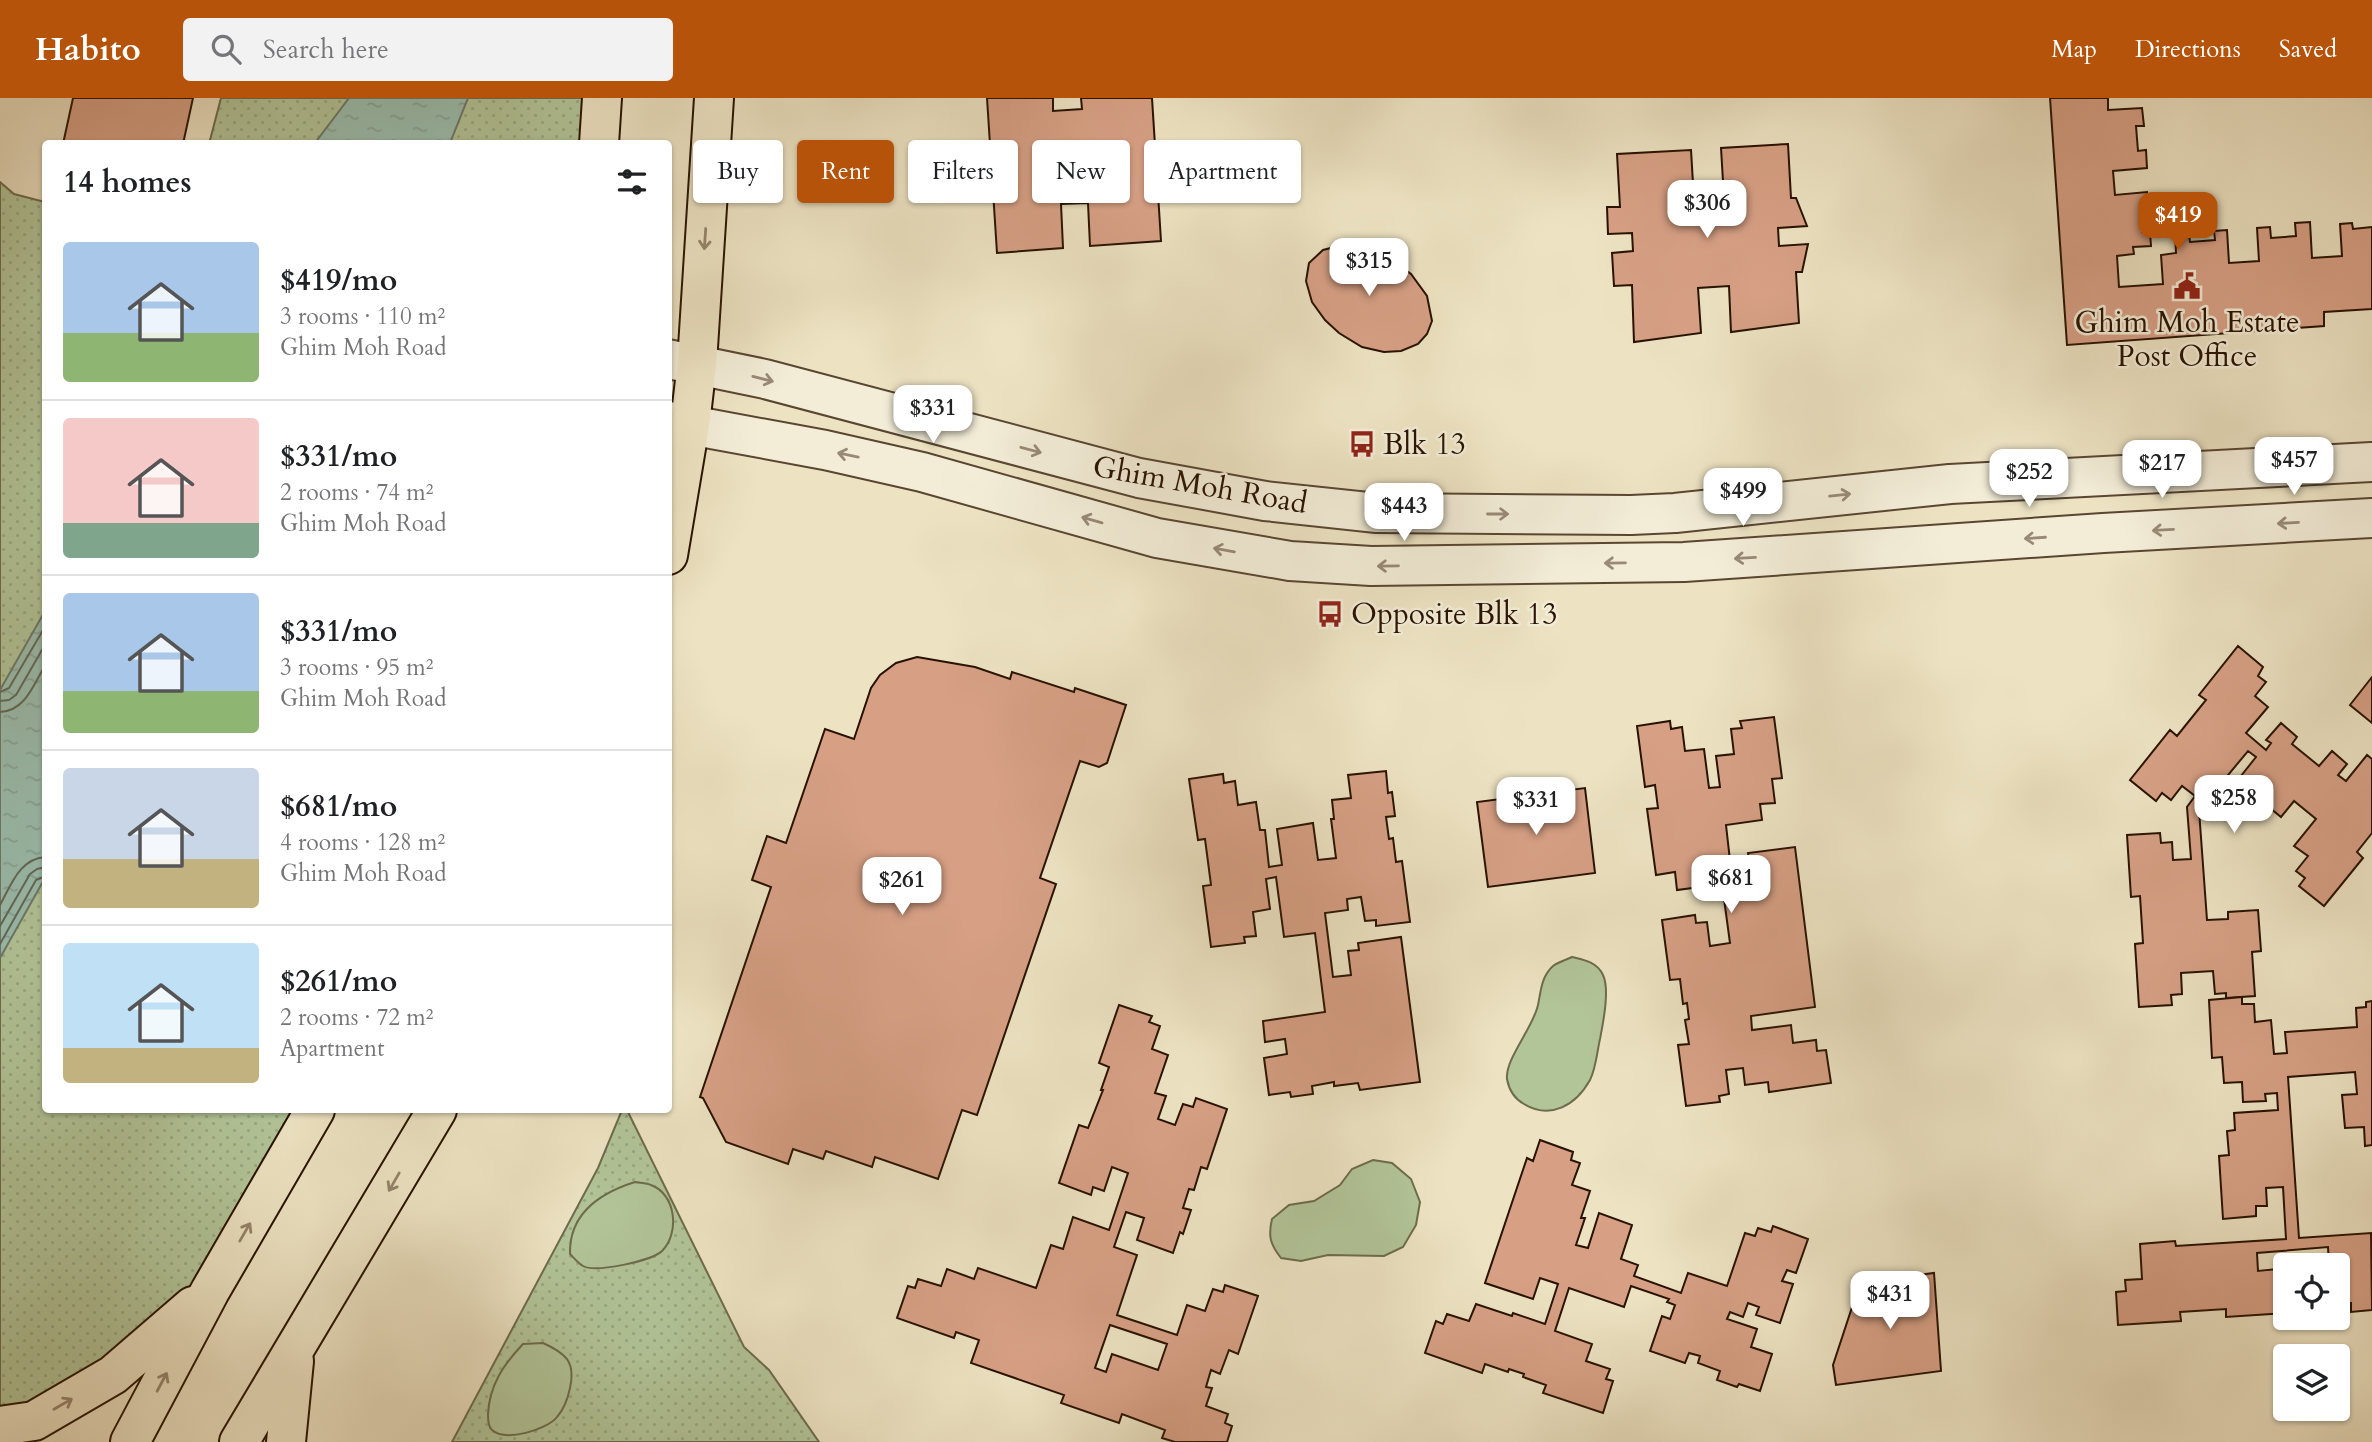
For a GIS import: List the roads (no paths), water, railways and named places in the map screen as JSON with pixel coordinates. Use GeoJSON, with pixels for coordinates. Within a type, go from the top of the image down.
{"type":"FeatureCollection","features":[{"type":"Feature","properties":{"kind":"main road"},"geometry":{"type":"LineString","coordinates":[[599,140],[601,98]]}},
{"type":"Feature","properties":{"kind":"main road"},"geometry":{"type":"LineString","coordinates":[[672,511],[683,361],[713,98]]}},
{"type":"Feature","properties":{"kind":"main road"},"geometry":{"type":"LineString","coordinates":[[130,1442],[210,1291],[313,1113]]}},
{"type":"Feature","properties":{"kind":"main road"},"geometry":{"type":"LineString","coordinates":[[239,1442],[435,1113]]}},
{"type":"Feature","properties":{"kind":"main road"},"geometry":{"type":"LineString","coordinates":[[0,1426],[34,1421],[113,1375],[210,1291]]}},
{"type":"Feature","properties":{"kind":"main road"},"geometry":{"type":"LineString","coordinates":[[286,1442],[296,1349]]}},
{"type":"Feature","properties":{"kind":"street","name":"Ghim Moh Road"},"geometry":{"type":"LineString","coordinates":[[683,361],[1139,478],[1265,501],[1377,513],[1653,514],[1951,484],[2372,462]]}},
{"type":"Feature","properties":{"kind":"street","name":"Ghim Moh Road"},"geometry":{"type":"LineString","coordinates":[[680,422],[922,472],[1157,538],[1290,561],[1317,563],[1371,566],[1684,562],[2036,537],[2372,518]]}},
{"type":"Feature","properties":{"kind":"water"},"geometry":{"type":"Polygon","coordinates":[[[349,98],[468,98],[451,140],[317,140],[349,98]]]}},
{"type":"Feature","properties":{"kind":"water"},"geometry":{"type":"Polygon","coordinates":[[[42,616],[42,883],[0,958],[0,690],[42,616]]]}},
{"type":"Feature","properties":{"kind":"place","name":"Ghim Moh Estate Post Office"},"geometry":{"type":"Point","coordinates":[2187,286]}},
{"type":"Feature","properties":{"kind":"place","name":"Blk 13"},"geometry":{"type":"Point","coordinates":[1362,444]}},
{"type":"Feature","properties":{"kind":"place","name":"Opposite Blk 13"},"geometry":{"type":"Point","coordinates":[1330,614]}}]}
